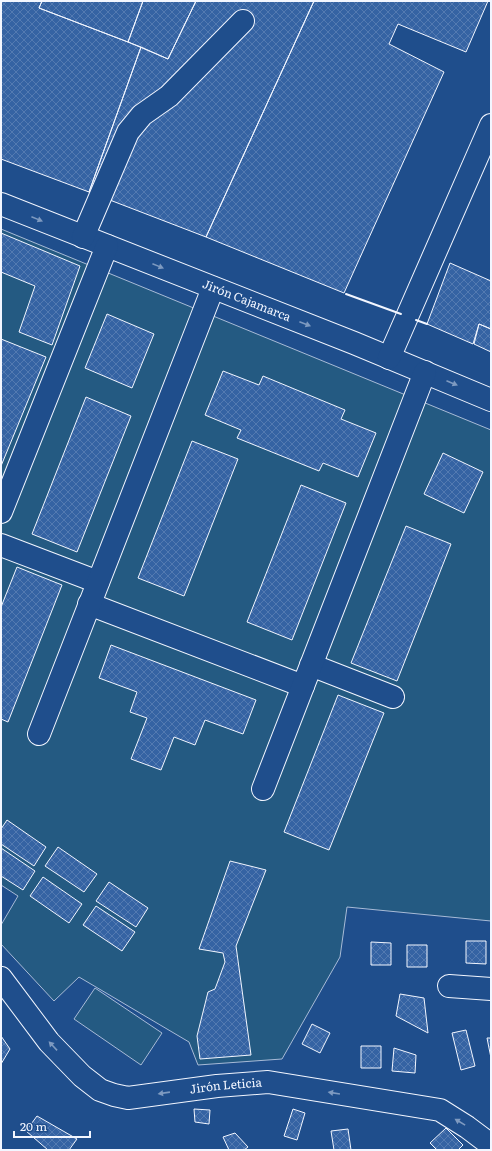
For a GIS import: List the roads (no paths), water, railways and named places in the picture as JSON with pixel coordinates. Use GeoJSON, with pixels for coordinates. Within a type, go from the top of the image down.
{"type":"FeatureCollection","features":[{"type":"Feature","properties":{"kind":"street"},"geometry":{"type":"LineString","coordinates":[[83,237],[128,132],[142,115],[169,96],[243,21]]}},
{"type":"Feature","properties":{"kind":"street"},"geometry":{"type":"LineString","coordinates":[[389,358],[491,125]]}},
{"type":"Feature","properties":{"kind":"street","name":"Jirón Cajamarca"},"geometry":{"type":"LineString","coordinates":[[1,204],[425,372],[491,400]]}},
{"type":"Feature","properties":{"kind":"street"},"geometry":{"type":"LineString","coordinates":[[1,512],[107,246]]}},
{"type":"Feature","properties":{"kind":"street"},"geometry":{"type":"LineString","coordinates":[[39,734],[213,288]]}},
{"type":"Feature","properties":{"kind":"street"},"geometry":{"type":"LineString","coordinates":[[263,789],[425,372]]}},
{"type":"Feature","properties":{"kind":"street"},"geometry":{"type":"LineString","coordinates":[[1,545],[98,582]]}},
{"type":"Feature","properties":{"kind":"street"},"geometry":{"type":"LineString","coordinates":[[89,604],[303,686]]}},
{"type":"Feature","properties":{"kind":"street"},"geometry":{"type":"LineString","coordinates":[[311,665],[393,697]]}},
{"type":"Feature","properties":{"kind":"street","name":"Jirón Leticia"},"geometry":{"type":"LineString","coordinates":[[1,978],[49,1042],[82,1076],[100,1090],[114,1096],[128,1098],[217,1086],[268,1082],[440,1110],[467,1127],[491,1145]]}},
{"type":"Feature","properties":{"kind":"street"},"geometry":{"type":"LineString","coordinates":[[449,986],[491,989]]}}]}
